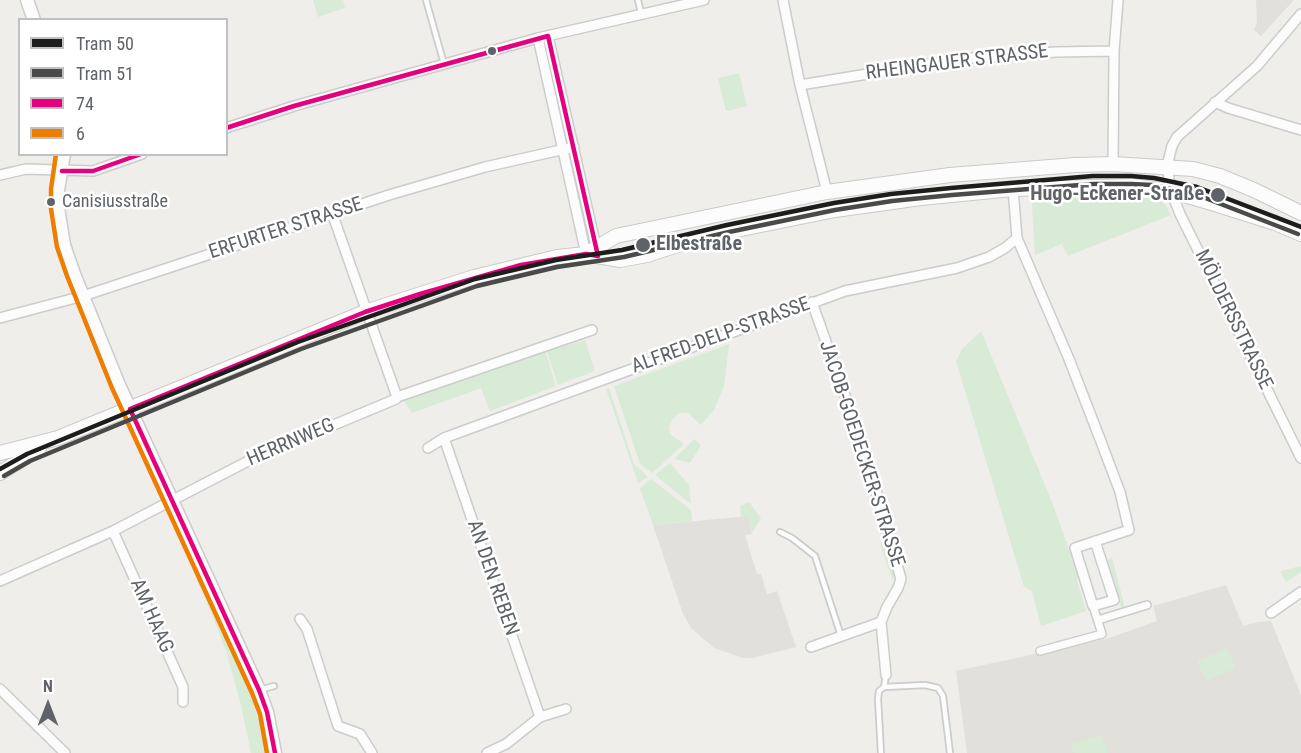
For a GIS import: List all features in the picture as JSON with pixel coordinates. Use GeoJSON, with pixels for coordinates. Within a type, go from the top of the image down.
{"type":"FeatureCollection","features":[{"type":"Feature","properties":{"kind":"main road"},"geometry":{"type":"LineString","coordinates":[[594,252],[616,236],[827,192],[950,175],[1113,164],[1184,167],[1220,176],[1301,213]]}},
{"type":"Feature","properties":{"kind":"main road"},"geometry":{"type":"LineString","coordinates":[[0,453],[58,438],[365,312],[474,277],[556,257],[594,252],[620,260],[647,255],[702,237],[835,210],[921,198],[1013,189],[1170,186],[1193,198],[1275,223],[1301,234]]}},
{"type":"Feature","properties":{"kind":"main road"},"geometry":{"type":"LineString","coordinates":[[0,473],[58,438]]}},
{"type":"Feature","properties":{"kind":"street"},"geometry":{"type":"LineString","coordinates":[[27,0],[33,18]]}},
{"type":"Feature","properties":{"kind":"street"},"geometry":{"type":"LineString","coordinates":[[228,127],[294,106],[543,37],[704,0]]}},
{"type":"Feature","properties":{"kind":"street"},"geometry":{"type":"LineString","coordinates":[[783,0],[800,85],[827,192]]}},
{"type":"Feature","properties":{"kind":"street"},"geometry":{"type":"LineString","coordinates":[[1113,164],[1114,51],[1118,0]]}},
{"type":"Feature","properties":{"kind":"street"},"geometry":{"type":"LineString","coordinates":[[1167,166],[1174,141],[1257,66],[1301,14]]}},
{"type":"Feature","properties":{"kind":"street"},"geometry":{"type":"LineString","coordinates":[[543,37],[594,252]]}},
{"type":"Feature","properties":{"kind":"street","name":"RHEINGAUER STRASSE"},"geometry":{"type":"LineString","coordinates":[[800,85],[960,59],[1056,52],[1114,51]]}},
{"type":"Feature","properties":{"kind":"street"},"geometry":{"type":"LineString","coordinates":[[1215,102],[1301,130]]}},
{"type":"Feature","properties":{"kind":"street","name":"ERFURTER STRASSE"},"geometry":{"type":"LineString","coordinates":[[0,318],[83,296],[332,213],[484,167],[569,148]]}},
{"type":"Feature","properties":{"kind":"street"},"geometry":{"type":"LineString","coordinates":[[64,156],[58,190],[60,226],[64,245],[130,409],[259,690],[267,712],[274,753]]}},
{"type":"Feature","properties":{"kind":"street"},"geometry":{"type":"LineString","coordinates":[[0,175],[26,169],[93,171],[136,156]]}},
{"type":"Feature","properties":{"kind":"street","name":"MÖLDERSSTRASSE"},"geometry":{"type":"LineString","coordinates":[[1167,166],[1170,186],[1180,214],[1301,458]]}},
{"type":"Feature","properties":{"kind":"street"},"geometry":{"type":"LineString","coordinates":[[1013,189],[1017,238],[1069,359],[1119,492],[1129,530],[1075,548],[1102,634],[1040,651]]}},
{"type":"Feature","properties":{"kind":"street"},"geometry":{"type":"LineString","coordinates":[[332,213],[365,312],[397,397]]}},
{"type":"Feature","properties":{"kind":"street","name":"ALFRED-DELP-STRASSE"},"geometry":{"type":"LineString","coordinates":[[428,448],[444,438],[812,302],[845,291],[957,268],[989,257],[1017,238]]}},
{"type":"Feature","properties":{"kind":"street","name":"JACOB-GOEDECKER-STRASSE"},"geometry":{"type":"LineString","coordinates":[[812,302],[866,455],[901,579],[881,622]]}},
{"type":"Feature","properties":{"kind":"street","name":"HERRNWEG"},"geometry":{"type":"LineString","coordinates":[[0,581],[113,531],[252,459],[397,397],[592,330]]}},
{"type":"Feature","properties":{"kind":"street","name":"AN DEN REBEN"},"geometry":{"type":"LineString","coordinates":[[444,438],[540,717]]}},
{"type":"Feature","properties":{"kind":"street","name":"AM HAAG"},"geometry":{"type":"LineString","coordinates":[[113,531],[183,687],[183,702]]}},
{"type":"Feature","properties":{"kind":"street"},"geometry":{"type":"LineString","coordinates":[[1094,606],[1114,600],[1095,541]]}},
{"type":"Feature","properties":{"kind":"street"},"geometry":{"type":"LineString","coordinates":[[1271,614],[1301,592]]}},
{"type":"Feature","properties":{"kind":"street"},"geometry":{"type":"LineString","coordinates":[[1098,620],[1147,605]]}},
{"type":"Feature","properties":{"kind":"street"},"geometry":{"type":"LineString","coordinates":[[300,620],[307,629],[338,726],[360,735],[372,753]]}},
{"type":"Feature","properties":{"kind":"street"},"geometry":{"type":"LineString","coordinates":[[811,646],[881,622],[886,675]]}},
{"type":"Feature","properties":{"kind":"street"},"geometry":{"type":"LineString","coordinates":[[0,689],[64,753]]}},
{"type":"Feature","properties":{"kind":"street"},"geometry":{"type":"LineString","coordinates":[[487,753],[506,744],[540,717],[566,709]]}},
{"type":"Feature","properties":{"kind":"lane"},"geometry":{"type":"LineString","coordinates":[[426,0],[445,64]]}},
{"type":"Feature","properties":{"kind":"lane"},"geometry":{"type":"LineString","coordinates":[[638,0],[641,13]]}},
{"type":"Feature","properties":{"kind":"lane"},"geometry":{"type":"LineString","coordinates":[[780,532],[792,538],[815,556],[841,636]]}},
{"type":"Feature","properties":{"kind":"lane"},"geometry":{"type":"LineString","coordinates":[[884,687],[886,675]]}},
{"type":"Feature","properties":{"kind":"lane"},"geometry":{"type":"LineString","coordinates":[[881,753],[879,691],[884,687],[925,685],[938,688],[943,696],[950,753]]}},
{"type":"Feature","properties":{"kind":"lane"},"geometry":{"type":"LineString","coordinates":[[259,690],[274,686]]}},
{"type":"Feature","properties":{"kind":"shaded area"},"geometry":{"type":"Polygon","coordinates":[[[1256,0],[1294,0],[1261,36],[1254,30],[1257,23],[1256,0]]]}},
{"type":"Feature","properties":{"kind":"shaded area"},"geometry":{"type":"Polygon","coordinates":[[[749,516],[751,534],[745,535],[757,574],[761,574],[767,594],[777,591],[796,647],[752,658],[743,658],[714,648],[691,628],[683,614],[653,525],[749,516]]]}},
{"type":"Feature","properties":{"kind":"shaded area"},"geometry":{"type":"Polygon","coordinates":[[[1226,585],[1243,626],[1271,621],[1301,695],[1301,753],[967,753],[956,671],[1109,638],[1157,621],[1153,606],[1226,585]]]}},
{"type":"Feature","properties":{"kind":"green space"},"geometry":{"type":"Polygon","coordinates":[[[313,0],[343,0],[345,8],[318,17],[313,0]]]}},
{"type":"Feature","properties":{"kind":"green space"},"geometry":{"type":"Polygon","coordinates":[[[739,73],[747,106],[726,111],[718,78],[739,73]]]}},
{"type":"Feature","properties":{"kind":"green space"},"geometry":{"type":"Polygon","coordinates":[[[1135,196],[1158,200],[1165,204],[1171,215],[1068,256],[1062,244],[1035,255],[1032,204],[1036,198],[1135,196]]]}},
{"type":"Feature","properties":{"kind":"green space"},"geometry":{"type":"Polygon","coordinates":[[[981,331],[1052,502],[1078,575],[1077,580],[1086,611],[1041,626],[1032,591],[1024,587],[956,361],[962,349],[981,331]]]}},
{"type":"Feature","properties":{"kind":"green space"},"geometry":{"type":"Polygon","coordinates":[[[585,340],[595,371],[558,385],[547,351],[585,340]]]}},
{"type":"Feature","properties":{"kind":"green space"},"geometry":{"type":"Polygon","coordinates":[[[729,344],[724,386],[714,410],[701,425],[688,413],[680,413],[673,418],[669,427],[670,434],[684,444],[652,473],[640,464],[614,386],[729,344]]]}},
{"type":"Feature","properties":{"kind":"green space"},"geometry":{"type":"Polygon","coordinates":[[[545,350],[556,386],[490,411],[481,388],[412,413],[402,398],[545,350]]]}},
{"type":"Feature","properties":{"kind":"green space"},"geometry":{"type":"Polygon","coordinates":[[[609,388],[634,464],[648,477],[638,483],[606,389],[609,388]]]}},
{"type":"Feature","properties":{"kind":"green space"},"geometry":{"type":"Polygon","coordinates":[[[694,439],[701,445],[690,463],[674,459],[694,439]]]}},
{"type":"Feature","properties":{"kind":"green space"},"geometry":{"type":"Polygon","coordinates":[[[670,463],[689,485],[691,504],[655,475],[670,463]]]}},
{"type":"Feature","properties":{"kind":"green space"},"geometry":{"type":"Polygon","coordinates":[[[651,479],[691,510],[692,521],[653,525],[640,488],[651,479]]]}},
{"type":"Feature","properties":{"kind":"green space"},"geometry":{"type":"Polygon","coordinates":[[[749,502],[761,518],[751,534],[749,516],[741,517],[740,506],[749,502]]]}},
{"type":"Feature","properties":{"kind":"green space"},"geometry":{"type":"Polygon","coordinates":[[[884,541],[894,572],[893,581],[880,544],[884,541]]]}},
{"type":"Feature","properties":{"kind":"green space"},"geometry":{"type":"Polygon","coordinates":[[[1112,557],[1125,608],[1122,609],[1105,566],[1112,557]]]}},
{"type":"Feature","properties":{"kind":"green space"},"geometry":{"type":"Polygon","coordinates":[[[1301,566],[1301,572],[1286,582],[1280,571],[1301,566]]]}},
{"type":"Feature","properties":{"kind":"green space"},"geometry":{"type":"Polygon","coordinates":[[[199,577],[250,691],[266,753],[251,753],[226,651],[196,579],[199,577]]]}},
{"type":"Feature","properties":{"kind":"green space"},"geometry":{"type":"Polygon","coordinates":[[[1227,648],[1236,668],[1206,681],[1197,661],[1227,648]]]}},
{"type":"Feature","properties":{"kind":"green space"},"geometry":{"type":"Polygon","coordinates":[[[1101,734],[1108,753],[1074,753],[1071,744],[1101,734]]]}},
{"type":"Feature","properties":{"kind":"tram line","name":"50"},"geometry":{"type":"LineString","coordinates":[[0,469],[27,454],[298,342],[475,279],[556,260],[622,250],[834,203],[951,188],[1093,176],[1131,176],[1154,178],[1197,187],[1301,227]]}},
{"type":"Feature","properties":{"kind":"tram line","name":"51"},"geometry":{"type":"LineString","coordinates":[[4,476],[30,461],[301,349],[477,286],[557,267],[624,257],[835,210],[952,195],[1093,184],[1153,185],[1195,194],[1298,234]]}},
{"type":"Feature","properties":{"kind":"transit line","name":"74"},"geometry":{"type":"LineString","coordinates":[[548,36],[598,256]]}},
{"type":"Feature","properties":{"kind":"transit line","name":"74"},"geometry":{"type":"LineString","coordinates":[[228,127],[294,106],[548,36]]}},
{"type":"Feature","properties":{"kind":"transit line","name":"6"},"geometry":{"type":"LineString","coordinates":[[56,156],[51,209],[57,247],[67,276],[112,388],[252,693],[260,714],[267,753]]}},
{"type":"Feature","properties":{"kind":"transit line","name":"74"},"geometry":{"type":"LineString","coordinates":[[62,171],[93,171],[135,156]]}},
{"type":"Feature","properties":{"kind":"transit line","name":"74"},"geometry":{"type":"LineString","coordinates":[[130,409],[365,312],[420,294],[521,265],[586,254],[598,256]]}},
{"type":"Feature","properties":{"kind":"transit line","name":"74"},"geometry":{"type":"LineString","coordinates":[[130,409],[259,690],[267,712],[275,753]]}},
{"type":"Feature","properties":{"kind":"place","name":"Hugo-Eckener-Straße"},"geometry":{"type":"Point","coordinates":[1218,195]}},
{"type":"Feature","properties":{"kind":"place","name":"Canisiusstraße"},"geometry":{"type":"Point","coordinates":[51,202]}},
{"type":"Feature","properties":{"kind":"place","name":"Elbestraße"},"geometry":{"type":"Point","coordinates":[643,245]}}]}
